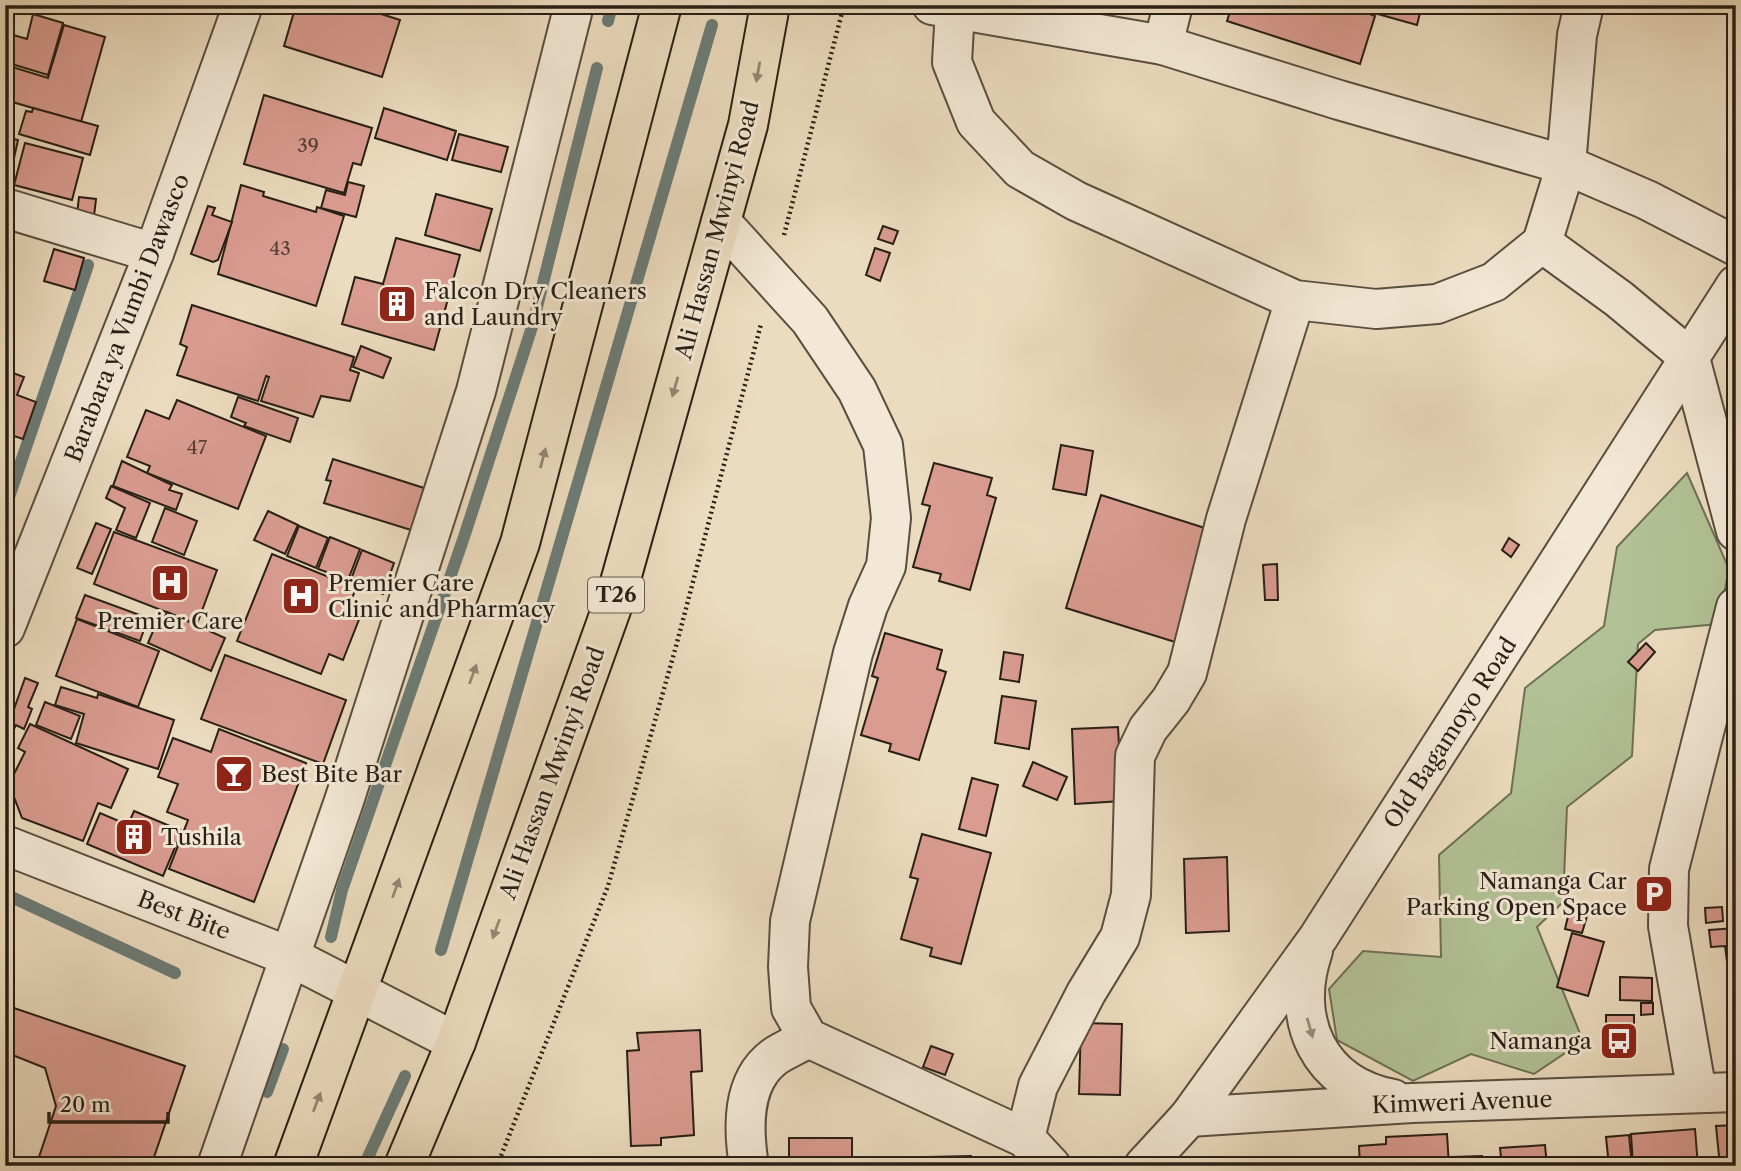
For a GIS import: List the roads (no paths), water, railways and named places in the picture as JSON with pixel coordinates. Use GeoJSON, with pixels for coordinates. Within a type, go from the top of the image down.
{"type":"FeatureCollection","features":[{"type":"Feature","properties":{"kind":"highway"},"geometry":{"type":"LineString","coordinates":[[293,1166],[358,994],[520,543],[662,5]]}},
{"type":"Feature","properties":{"kind":"highway","name":"Ali Hassan Mwinyi Road"},"geometry":{"type":"LineString","coordinates":[[404,1166],[456,1042],[617,593],[748,125],[770,5]]}},
{"type":"Feature","properties":{"kind":"street","name":"Barabara ya Vumbi Dawasco"},"geometry":{"type":"LineString","coordinates":[[5,628],[154,253],[243,5]]}},
{"type":"Feature","properties":{"kind":"street"},"geometry":{"type":"LineString","coordinates":[[217,1166],[292,957],[415,586],[476,391],[574,5]]}},
{"type":"Feature","properties":{"kind":"street"},"geometry":{"type":"LineString","coordinates":[[1163,45],[1173,5]]}},
{"type":"Feature","properties":{"kind":"street"},"geometry":{"type":"LineString","coordinates":[[1584,5],[1577,35],[1566,165],[1542,243],[1494,282],[1437,304],[1376,309],[1295,300],[1076,201],[1020,169],[976,122],[952,62],[944,7],[1163,45],[1339,100],[1566,165],[1647,200],[1736,246]]}},
{"type":"Feature","properties":{"kind":"street"},"geometry":{"type":"LineString","coordinates":[[5,208],[154,253]]}},
{"type":"Feature","properties":{"kind":"street"},"geometry":{"type":"LineString","coordinates":[[721,222],[810,320],[857,390],[883,445],[891,518],[886,566],[868,606],[853,653],[790,921],[788,967],[792,1009],[808,1038],[1024,1138],[1051,1166]]}},
{"type":"Feature","properties":{"kind":"street"},"geometry":{"type":"LineString","coordinates":[[1542,243],[1619,299],[1690,358],[1736,531]]}},
{"type":"Feature","properties":{"kind":"street","name":"Old Bagamoyo Road"},"geometry":{"type":"LineString","coordinates":[[1144,1166],[1189,1116],[1318,938],[1736,286]]}},
{"type":"Feature","properties":{"kind":"street"},"geometry":{"type":"LineString","coordinates":[[1024,1138],[1038,1086],[1086,993],[1120,936],[1131,895],[1135,756],[1148,729],[1171,700],[1187,673],[1226,519],[1295,300]]}},
{"type":"Feature","properties":{"kind":"street"},"geometry":{"type":"LineString","coordinates":[[1697,1093],[1668,926],[1669,869],[1736,607]]}},
{"type":"Feature","properties":{"kind":"street","name":"Best Bite"},"geometry":{"type":"LineString","coordinates":[[5,845],[292,957],[358,994],[456,1042]]}},
{"type":"Feature","properties":{"kind":"street"},"geometry":{"type":"LineString","coordinates":[[1318,938],[1308,968],[1304,1000],[1309,1032],[1325,1060],[1348,1082],[1377,1096],[1412,1103]]}},
{"type":"Feature","properties":{"kind":"street"},"geometry":{"type":"LineString","coordinates":[[749,1166],[744,1134],[751,1086],[772,1058],[808,1038]]}},
{"type":"Feature","properties":{"kind":"street","name":"Kimweri Avenue"},"geometry":{"type":"LineString","coordinates":[[1189,1116],[1412,1103],[1736,1091]]}},
{"type":"Feature","properties":{"kind":"waterway"},"geometry":{"type":"LineString","coordinates":[[608,21],[612,5]]}},
{"type":"Feature","properties":{"kind":"waterway"},"geometry":{"type":"LineString","coordinates":[[441,950],[712,25]]}},
{"type":"Feature","properties":{"kind":"waterway"},"geometry":{"type":"LineString","coordinates":[[331,937],[342,890],[464,537],[532,327],[597,68]]}},
{"type":"Feature","properties":{"kind":"waterway"},"geometry":{"type":"LineString","coordinates":[[5,509],[88,265]]}},
{"type":"Feature","properties":{"kind":"waterway"},"geometry":{"type":"LineString","coordinates":[[5,894],[175,973]]}},
{"type":"Feature","properties":{"kind":"waterway"},"geometry":{"type":"LineString","coordinates":[[267,1092],[283,1049]]}},
{"type":"Feature","properties":{"kind":"waterway"},"geometry":{"type":"LineString","coordinates":[[364,1166],[405,1076]]}},
{"type":"Feature","properties":{"kind":"place","name":"Falcon Dry Cleaners and Laundry"},"geometry":{"type":"Point","coordinates":[397,304]}},
{"type":"Feature","properties":{"kind":"place","name":"Premier Care"},"geometry":{"type":"Point","coordinates":[170,583]}},
{"type":"Feature","properties":{"kind":"place","name":"Premier Care Clinic and Pharmacy"},"geometry":{"type":"Point","coordinates":[301,596]}},
{"type":"Feature","properties":{"kind":"place","name":"Best Bite Bar"},"geometry":{"type":"Point","coordinates":[234,774]}},
{"type":"Feature","properties":{"kind":"place","name":"Tushila"},"geometry":{"type":"Point","coordinates":[134,837]}},
{"type":"Feature","properties":{"kind":"place","name":"Namanga Car Parking Open Space"},"geometry":{"type":"Point","coordinates":[1654,894]}},
{"type":"Feature","properties":{"kind":"place","name":"Namanga"},"geometry":{"type":"Point","coordinates":[1619,1041]}}]}
